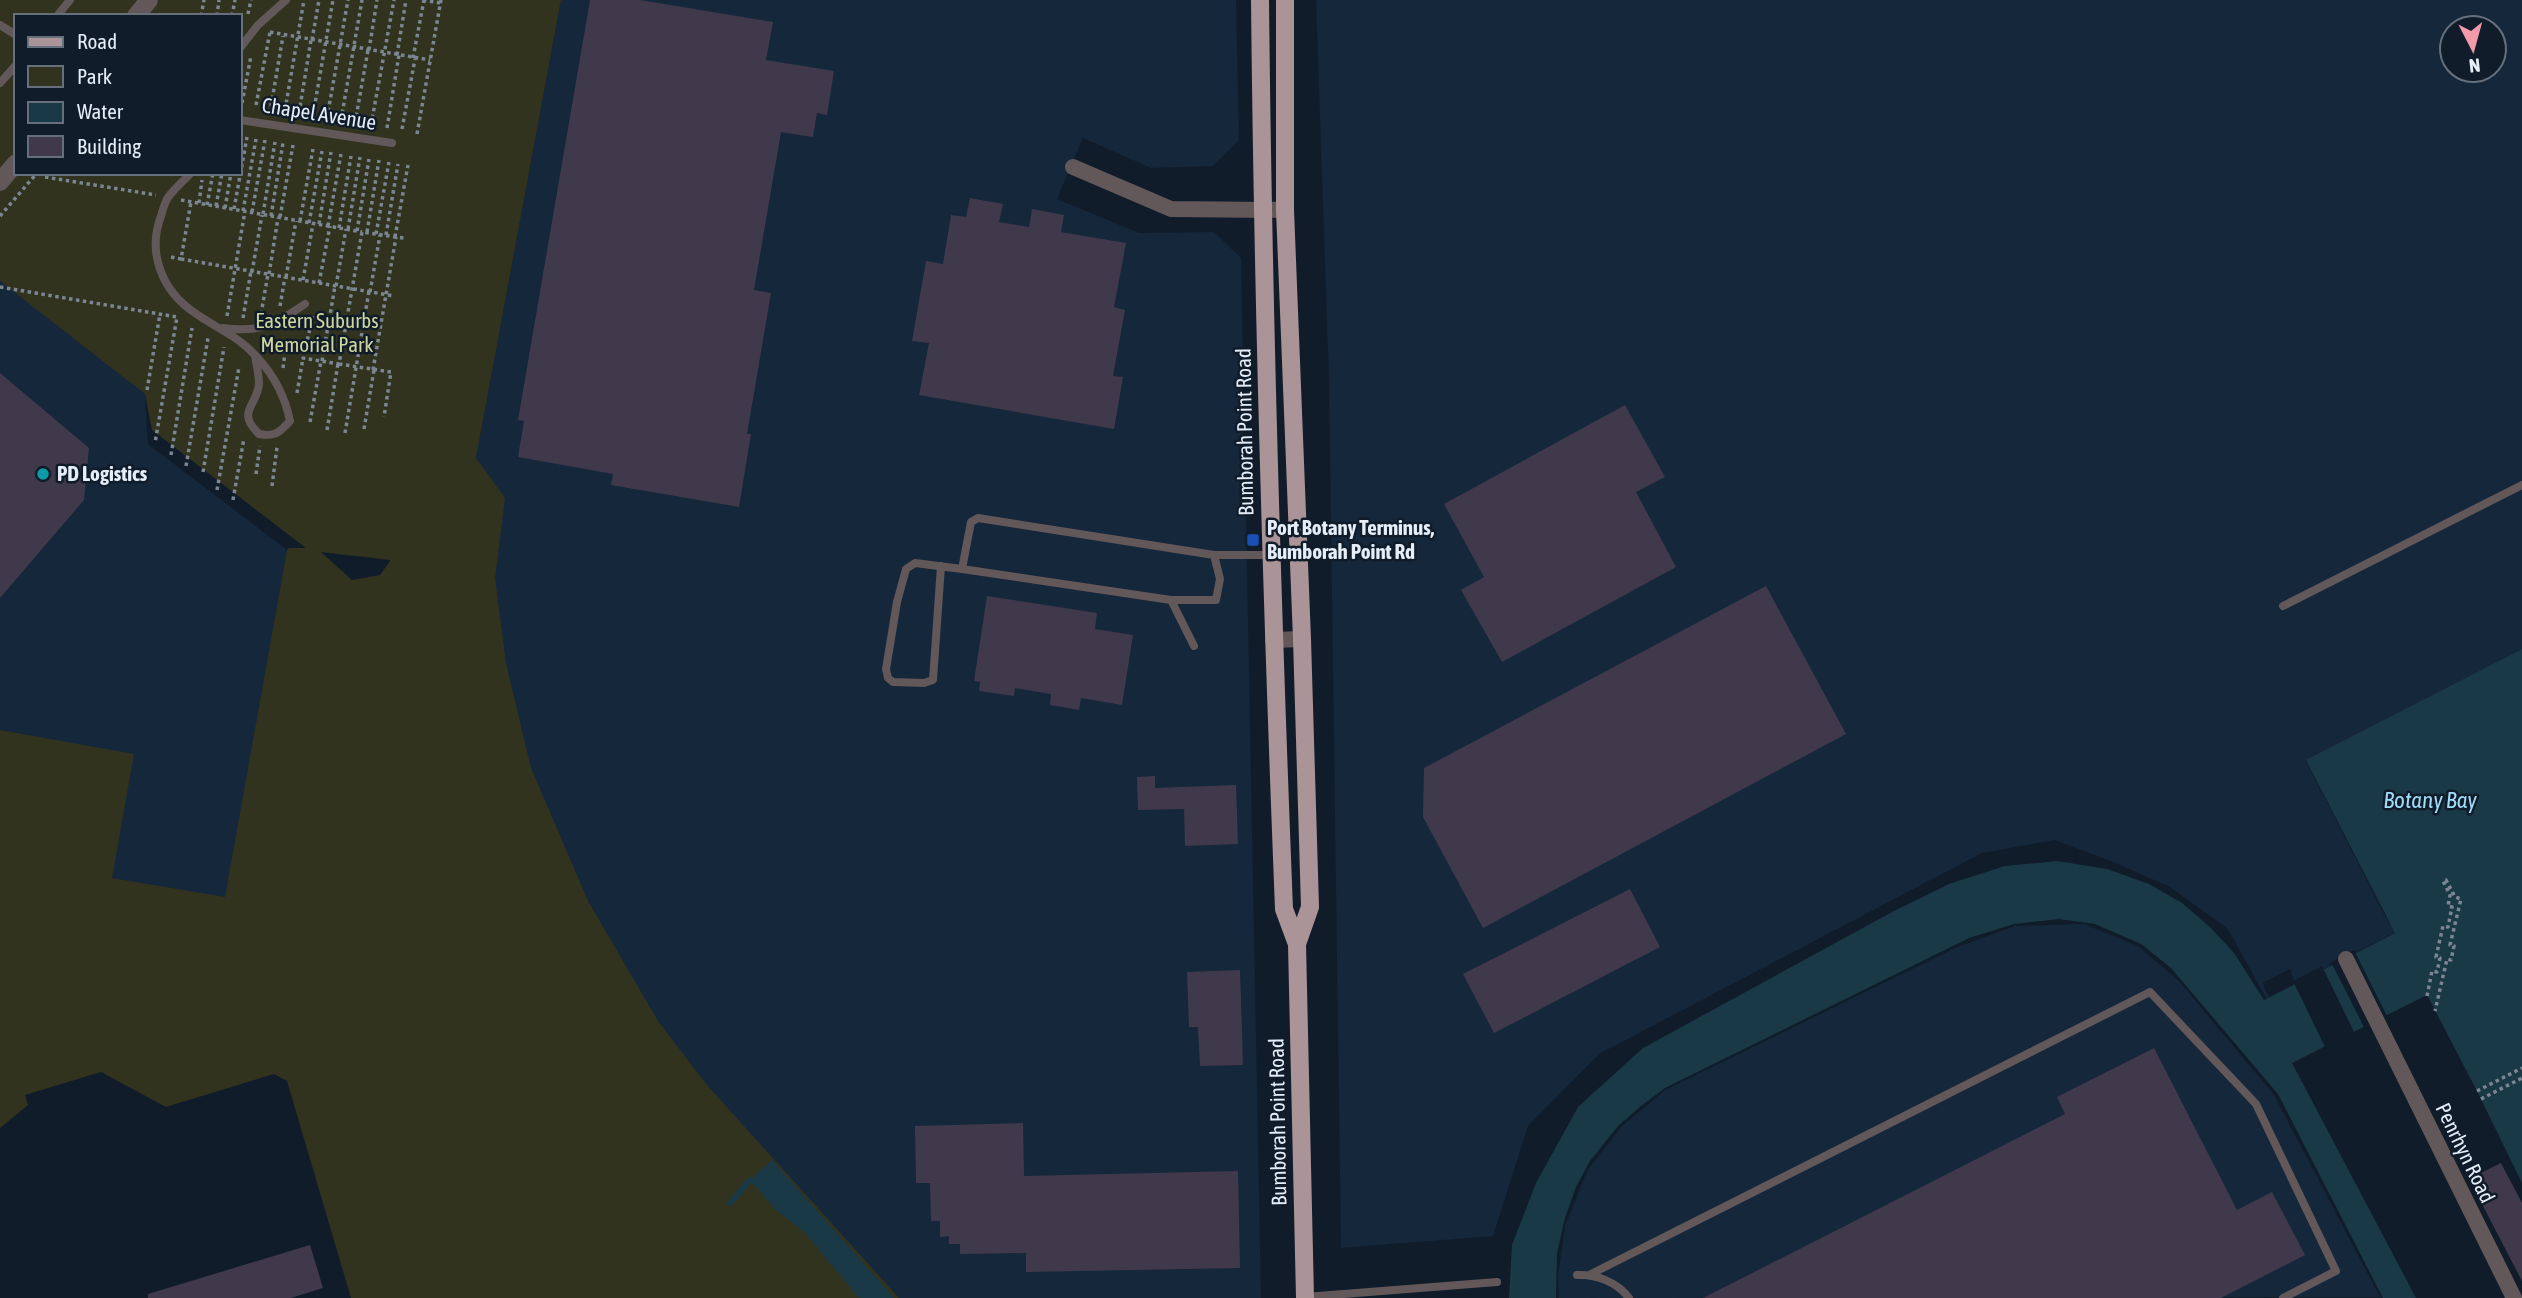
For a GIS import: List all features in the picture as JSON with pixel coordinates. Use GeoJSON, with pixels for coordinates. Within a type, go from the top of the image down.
{"type":"FeatureCollection","features":[{"type":"Feature","properties":{"kind":"main road","name":"Bumborah Point Road"},"geometry":{"type":"LineString","coordinates":[[1260,0],[1262,209],[1273,640],[1284,909],[1297,944],[1305,1298]]}},
{"type":"Feature","properties":{"kind":"main road","name":"Bumborah Point Road"},"geometry":{"type":"LineString","coordinates":[[1285,0],[1285,210],[1310,907],[1297,944]]}},
{"type":"Feature","properties":{"kind":"street"},"geometry":{"type":"LineString","coordinates":[[0,182],[14,165]]}},
{"type":"Feature","properties":{"kind":"street"},"geometry":{"type":"LineString","coordinates":[[1073,167],[1171,209],[1285,210]]}},
{"type":"Feature","properties":{"kind":"street"},"geometry":{"type":"LineString","coordinates":[[1273,640],[1302,639]]}},
{"type":"Feature","properties":{"kind":"street","name":"Penrhyn Road"},"geometry":{"type":"LineString","coordinates":[[2346,960],[2514,1298]]}},
{"type":"Feature","properties":{"kind":"lane"},"geometry":{"type":"LineString","coordinates":[[59,14],[70,0]]}},
{"type":"Feature","properties":{"kind":"lane"},"geometry":{"type":"LineString","coordinates":[[242,45],[258,25],[286,0]]}},
{"type":"Feature","properties":{"kind":"lane"},"geometry":{"type":"LineString","coordinates":[[0,83],[14,67]]}},
{"type":"Feature","properties":{"kind":"lane","name":"Chapel Avenue"},"geometry":{"type":"LineString","coordinates":[[242,120],[392,143]]}},
{"type":"Feature","properties":{"kind":"lane"},"geometry":{"type":"LineString","coordinates":[[189,175],[167,197],[154,241],[157,265],[173,294],[194,313],[247,331],[277,323],[305,304]]}},
{"type":"Feature","properties":{"kind":"lane"},"geometry":{"type":"LineString","coordinates":[[224,324],[255,355],[273,377],[286,402],[290,421],[278,434],[271,436],[259,434],[248,420],[248,408],[259,385],[255,355]]}},
{"type":"Feature","properties":{"kind":"lane"},"geometry":{"type":"LineString","coordinates":[[2283,606],[2522,485]]}},
{"type":"Feature","properties":{"kind":"lane"},"geometry":{"type":"LineString","coordinates":[[962,569],[971,522],[978,518],[1214,555],[1271,555]]}},
{"type":"Feature","properties":{"kind":"lane"},"geometry":{"type":"LineString","coordinates":[[941,566],[933,680],[924,683],[892,682],[886,669],[897,602],[906,569],[915,563],[941,566],[962,569],[1171,600],[1216,600],[1220,579],[1214,555]]}},
{"type":"Feature","properties":{"kind":"lane"},"geometry":{"type":"LineString","coordinates":[[1171,600],[1194,646]]}},
{"type":"Feature","properties":{"kind":"lane"},"geometry":{"type":"LineString","coordinates":[[1577,1275],[1591,1274],[2150,992],[2256,1104],[2336,1271],[2283,1298]]}},
{"type":"Feature","properties":{"kind":"lane"},"geometry":{"type":"LineString","coordinates":[[1591,1274],[1604,1279],[1629,1298]]}},
{"type":"Feature","properties":{"kind":"lane"},"geometry":{"type":"LineString","coordinates":[[1305,1298],[1497,1282]]}},
{"type":"Feature","properties":{"kind":"path"},"geometry":{"type":"LineString","coordinates":[[248,20],[251,0]]}},
{"type":"Feature","properties":{"kind":"path"},"geometry":{"type":"LineString","coordinates":[[285,110],[304,0]]}},
{"type":"Feature","properties":{"kind":"path"},"geometry":{"type":"LineString","coordinates":[[299,113],[319,0]]}},
{"type":"Feature","properties":{"kind":"path"},"geometry":{"type":"LineString","coordinates":[[313,115],[333,0]]}},
{"type":"Feature","properties":{"kind":"path"},"geometry":{"type":"LineString","coordinates":[[327,118],[348,0]]}},
{"type":"Feature","properties":{"kind":"path"},"geometry":{"type":"LineString","coordinates":[[341,120],[362,0]]}},
{"type":"Feature","properties":{"kind":"path"},"geometry":{"type":"LineString","coordinates":[[355,123],[377,0]]}},
{"type":"Feature","properties":{"kind":"path"},"geometry":{"type":"LineString","coordinates":[[371,125],[394,0]]}},
{"type":"Feature","properties":{"kind":"path"},"geometry":{"type":"LineString","coordinates":[[387,128],[406,0]]}},
{"type":"Feature","properties":{"kind":"path"},"geometry":{"type":"LineString","coordinates":[[402,129],[423,0],[441,1],[417,134]]}},
{"type":"Feature","properties":{"kind":"path"},"geometry":{"type":"LineString","coordinates":[[256,106],[267,32],[430,60]]}},
{"type":"Feature","properties":{"kind":"path"},"geometry":{"type":"LineString","coordinates":[[271,106],[283,34]]}},
{"type":"Feature","properties":{"kind":"path"},"geometry":{"type":"LineString","coordinates":[[242,103],[253,44]]}},
{"type":"Feature","properties":{"kind":"path"},"geometry":{"type":"LineString","coordinates":[[242,165],[247,137]]}},
{"type":"Feature","properties":{"kind":"path"},"geometry":{"type":"LineString","coordinates":[[224,324],[256,139]]}},
{"type":"Feature","properties":{"kind":"path"},"geometry":{"type":"LineString","coordinates":[[253,212],[265,140]]}},
{"type":"Feature","properties":{"kind":"path"},"geometry":{"type":"LineString","coordinates":[[243,320],[275,142]]}},
{"type":"Feature","properties":{"kind":"path"},"geometry":{"type":"LineString","coordinates":[[271,216],[283,143]]}},
{"type":"Feature","properties":{"kind":"path"},"geometry":{"type":"LineString","coordinates":[[261,317],[293,145]]}},
{"type":"Feature","properties":{"kind":"path"},"geometry":{"type":"LineString","coordinates":[[279,309],[313,149]]}},
{"type":"Feature","properties":{"kind":"path"},"geometry":{"type":"LineString","coordinates":[[303,280],[322,151]]}},
{"type":"Feature","properties":{"kind":"path"},"geometry":{"type":"LineString","coordinates":[[319,224],[331,152]]}},
{"type":"Feature","properties":{"kind":"path"},"geometry":{"type":"LineString","coordinates":[[319,283],[341,154]]}},
{"type":"Feature","properties":{"kind":"path"},"geometry":{"type":"LineString","coordinates":[[338,228],[351,156]]}},
{"type":"Feature","properties":{"kind":"path"},"geometry":{"type":"LineString","coordinates":[[310,422],[360,157]]}},
{"type":"Feature","properties":{"kind":"path"},"geometry":{"type":"LineString","coordinates":[[362,232],[369,159]]}},
{"type":"Feature","properties":{"kind":"path"},"geometry":{"type":"LineString","coordinates":[[327,430],[362,232],[379,160]]}},
{"type":"Feature","properties":{"kind":"path"},"geometry":{"type":"LineString","coordinates":[[345,433],[389,162]]}},
{"type":"Feature","properties":{"kind":"path"},"geometry":{"type":"LineString","coordinates":[[386,235],[398,163]]}},
{"type":"Feature","properties":{"kind":"path"},"geometry":{"type":"LineString","coordinates":[[364,429],[408,165]]}},
{"type":"Feature","properties":{"kind":"path"},"geometry":{"type":"LineString","coordinates":[[0,216],[35,175]]}},
{"type":"Feature","properties":{"kind":"path"},"geometry":{"type":"LineString","coordinates":[[207,205],[213,175]]}},
{"type":"Feature","properties":{"kind":"path"},"geometry":{"type":"LineString","coordinates":[[216,206],[222,175]]}},
{"type":"Feature","properties":{"kind":"path"},"geometry":{"type":"LineString","coordinates":[[225,208],[231,175]]}},
{"type":"Feature","properties":{"kind":"path"},"geometry":{"type":"LineString","coordinates":[[234,209],[240,175]]}},
{"type":"Feature","properties":{"kind":"path"},"geometry":{"type":"LineString","coordinates":[[45,177],[158,195]]}},
{"type":"Feature","properties":{"kind":"path"},"geometry":{"type":"LineString","coordinates":[[198,203],[203,178]]}},
{"type":"Feature","properties":{"kind":"path"},"geometry":{"type":"LineString","coordinates":[[177,199],[404,238]]}},
{"type":"Feature","properties":{"kind":"path"},"geometry":{"type":"LineString","coordinates":[[181,259],[191,202]]}},
{"type":"Feature","properties":{"kind":"path"},"geometry":{"type":"LineString","coordinates":[[167,257],[394,296]]}},
{"type":"Feature","properties":{"kind":"path"},"geometry":{"type":"LineString","coordinates":[[0,287],[177,317],[155,443]]}},
{"type":"Feature","properties":{"kind":"path"},"geometry":{"type":"LineString","coordinates":[[296,402],[314,307]]}},
{"type":"Feature","properties":{"kind":"path"},"geometry":{"type":"LineString","coordinates":[[147,390],[160,314]]}},
{"type":"Feature","properties":{"kind":"path"},"geometry":{"type":"LineString","coordinates":[[171,455],[192,328]]}},
{"type":"Feature","properties":{"kind":"path"},"geometry":{"type":"LineString","coordinates":[[186,466],[208,338]]}},
{"type":"Feature","properties":{"kind":"path"},"geometry":{"type":"LineString","coordinates":[[282,371],[286,346]]}},
{"type":"Feature","properties":{"kind":"path"},"geometry":{"type":"LineString","coordinates":[[202,472],[224,347]]}},
{"type":"Feature","properties":{"kind":"path"},"geometry":{"type":"LineString","coordinates":[[303,358],[391,372],[384,417]]}},
{"type":"Feature","properties":{"kind":"path"},"geometry":{"type":"LineString","coordinates":[[217,490],[239,367]]}},
{"type":"Feature","properties":{"kind":"path"},"geometry":{"type":"LineString","coordinates":[[233,500],[244,438]]}},
{"type":"Feature","properties":{"kind":"path"},"geometry":{"type":"LineString","coordinates":[[272,486],[278,443]]}},
{"type":"Feature","properties":{"kind":"path"},"geometry":{"type":"LineString","coordinates":[[256,474],[260,446]]}},
{"type":"Feature","properties":{"kind":"path"},"geometry":{"type":"LineString","coordinates":[[2427,996],[2432,971],[2437,971],[2440,958],[2436,957],[2442,926],[2448,927],[2452,907],[2448,906],[2450,895],[2443,881],[2446,880],[2455,897],[2461,899],[2450,945],[2454,946],[2451,960],[2447,959],[2435,1011]]}},
{"type":"Feature","properties":{"kind":"path"},"geometry":{"type":"LineString","coordinates":[[2477,1091],[2522,1068]]}},
{"type":"Feature","properties":{"kind":"path"},"geometry":{"type":"LineString","coordinates":[[2481,1099],[2522,1078]]}},
{"type":"Feature","properties":{"kind":"shaded area"},"geometry":{"type":"Polygon","coordinates":[[[561,0],[1236,0],[1239,140],[1213,166],[1151,168],[1083,138],[1057,199],[1139,233],[1214,232],[1241,258],[1261,1298],[853,1298],[705,1141],[520,808],[468,500],[561,0]]]}},
{"type":"Feature","properties":{"kind":"shaded area"},"geometry":{"type":"Polygon","coordinates":[[[1316,0],[2522,0],[2522,649],[2306,761],[2386,918],[2396,932],[2331,964],[2329,962],[2330,966],[2295,984],[2290,969],[2262,983],[2269,997],[2266,998],[2228,929],[2170,887],[2055,840],[1982,853],[1599,1054],[1528,1126],[1493,1236],[1341,1248],[1329,380],[1316,0]]]}},
{"type":"Feature","properties":{"kind":"shaded area"},"geometry":{"type":"Polygon","coordinates":[[[0,275],[145,394],[148,444],[287,550],[226,898],[111,878],[22,735],[0,730],[0,275]]]}},
{"type":"Feature","properties":{"kind":"shaded area"},"geometry":{"type":"Polygon","coordinates":[[[2084,924],[2138,946],[2179,981],[2274,1095],[2380,1297],[1559,1298],[1558,1277],[1565,1226],[1587,1171],[1621,1127],[1665,1090],[1955,948],[2015,926],[2084,924]]]}},
{"type":"Feature","properties":{"kind":"green space","name":"Eastern Suburbs Memorial Park"},"geometry":{"type":"Polygon","coordinates":[[[0,0],[561,0],[476,458],[505,498],[495,578],[506,663],[531,768],[588,901],[658,1021],[707,1085],[899,1298],[351,1298],[287,1081],[274,1074],[166,1107],[101,1072],[25,1095],[28,1105],[0,1128],[0,730],[134,754],[112,878],[225,897],[287,550],[306,548],[152,430],[145,394],[0,281],[0,0]],[[321,552],[352,580],[380,575],[390,560],[321,552]]]}},
{"type":"Feature","properties":{"kind":"water","name":"Botany Bay"},"geometry":{"type":"Polygon","coordinates":[[[2522,649],[2522,1183],[2427,995],[2292,1063],[2416,1298],[2383,1298],[2278,1094],[2171,968],[2141,944],[2095,924],[2059,919],[2014,924],[1969,938],[1665,1088],[1618,1126],[1590,1161],[1576,1187],[1557,1253],[1556,1298],[1509,1298],[1512,1245],[1536,1183],[1578,1107],[1643,1048],[1894,911],[1949,884],[2005,866],[2057,861],[2107,869],[2149,884],[2182,903],[2211,928],[2234,953],[2264,1000],[2395,933],[2306,760],[2522,649]]]}},
{"type":"Feature","properties":{"kind":"water"},"geometry":{"type":"Polygon","coordinates":[[[772,1160],[894,1298],[859,1298],[805,1233],[775,1209],[750,1180],[772,1160]]]}},
{"type":"Feature","properties":{"kind":"pier"},"geometry":{"type":"Polygon","coordinates":[[[2354,950],[2388,1018],[2365,1029],[2331,962],[2354,950]]]}},
{"type":"Feature","properties":{"kind":"pier"},"geometry":{"type":"Polygon","coordinates":[[[2322,966],[2355,1034],[2326,1049],[2293,981],[2322,966]]]}},
{"type":"Feature","properties":{"kind":"building"},"geometry":{"type":"Polygon","coordinates":[[[590,0],[640,0],[773,22],[766,60],[834,71],[827,115],[817,113],[813,137],[781,132],[754,290],[771,293],[747,434],[751,434],[739,507],[611,485],[613,474],[518,457],[524,421],[518,420],[590,0]]]}},
{"type":"Feature","properties":{"kind":"building"},"geometry":{"type":"Polygon","coordinates":[[[970,198],[1003,204],[999,222],[1029,227],[1032,209],[1064,215],[1061,232],[1126,243],[1114,307],[1125,310],[1113,376],[1123,377],[1114,429],[919,395],[929,343],[912,341],[926,261],[943,264],[951,215],[966,217],[970,198]]]}},
{"type":"Feature","properties":{"kind":"building","name":"PD Logistics"},"geometry":{"type":"Polygon","coordinates":[[[0,373],[89,448],[84,500],[0,598],[0,373]]]}},
{"type":"Feature","properties":{"kind":"building"},"geometry":{"type":"Polygon","coordinates":[[[1625,405],[1665,477],[1636,492],[1676,567],[1502,662],[1461,590],[1484,577],[1444,504],[1625,405]]]}},
{"type":"Feature","properties":{"kind":"building"},"geometry":{"type":"Polygon","coordinates":[[[1766,586],[1846,734],[1483,928],[1423,817],[1424,768],[1766,586]]]}},
{"type":"Feature","properties":{"kind":"building"},"geometry":{"type":"Polygon","coordinates":[[[987,596],[1097,613],[1095,629],[1133,635],[1122,705],[1081,698],[1079,710],[1050,705],[1051,694],[1015,688],[1014,696],[979,691],[980,682],[974,681],[987,596]]]}},
{"type":"Feature","properties":{"kind":"building"},"geometry":{"type":"Polygon","coordinates":[[[1155,776],[1155,788],[1236,785],[1238,844],[1185,846],[1184,809],[1138,810],[1137,777],[1155,776]]]}},
{"type":"Feature","properties":{"kind":"building"},"geometry":{"type":"Polygon","coordinates":[[[1630,889],[1660,947],[1494,1033],[1463,974],[1630,889]]]}},
{"type":"Feature","properties":{"kind":"building"},"geometry":{"type":"Polygon","coordinates":[[[1240,970],[1243,1065],[1200,1066],[1198,1027],[1189,1027],[1187,972],[1240,970]]]}},
{"type":"Feature","properties":{"kind":"building"},"geometry":{"type":"Polygon","coordinates":[[[2154,1048],[2237,1210],[2272,1192],[2305,1255],[2221,1298],[1703,1298],[2065,1114],[2057,1097],[2154,1048]]]}},
{"type":"Feature","properties":{"kind":"building"},"geometry":{"type":"Polygon","coordinates":[[[1023,1123],[1024,1176],[1238,1171],[1240,1268],[1026,1272],[1026,1253],[960,1254],[960,1244],[949,1244],[949,1236],[940,1237],[940,1221],[931,1221],[930,1183],[916,1183],[915,1126],[1023,1123]]]}},
{"type":"Feature","properties":{"kind":"building"},"geometry":{"type":"Polygon","coordinates":[[[2501,1163],[2522,1203],[2522,1281],[2469,1179],[2501,1163]]]}},
{"type":"Feature","properties":{"kind":"building"},"geometry":{"type":"Polygon","coordinates":[[[310,1245],[323,1288],[291,1298],[148,1298],[148,1294],[310,1245]]]}},
{"type":"Feature","properties":{"kind":"waterway"},"geometry":{"type":"LineString","coordinates":[[730,1203],[750,1180],[757,1183]]}},
{"type":"Feature","properties":{"kind":"place","name":"PD Logistics"},"geometry":{"type":"Point","coordinates":[43,474]}},
{"type":"Feature","properties":{"kind":"place","name":"Port Botany Terminus, Bumborah Point Rd"},"geometry":{"type":"Point","coordinates":[1253,540]}}]}
